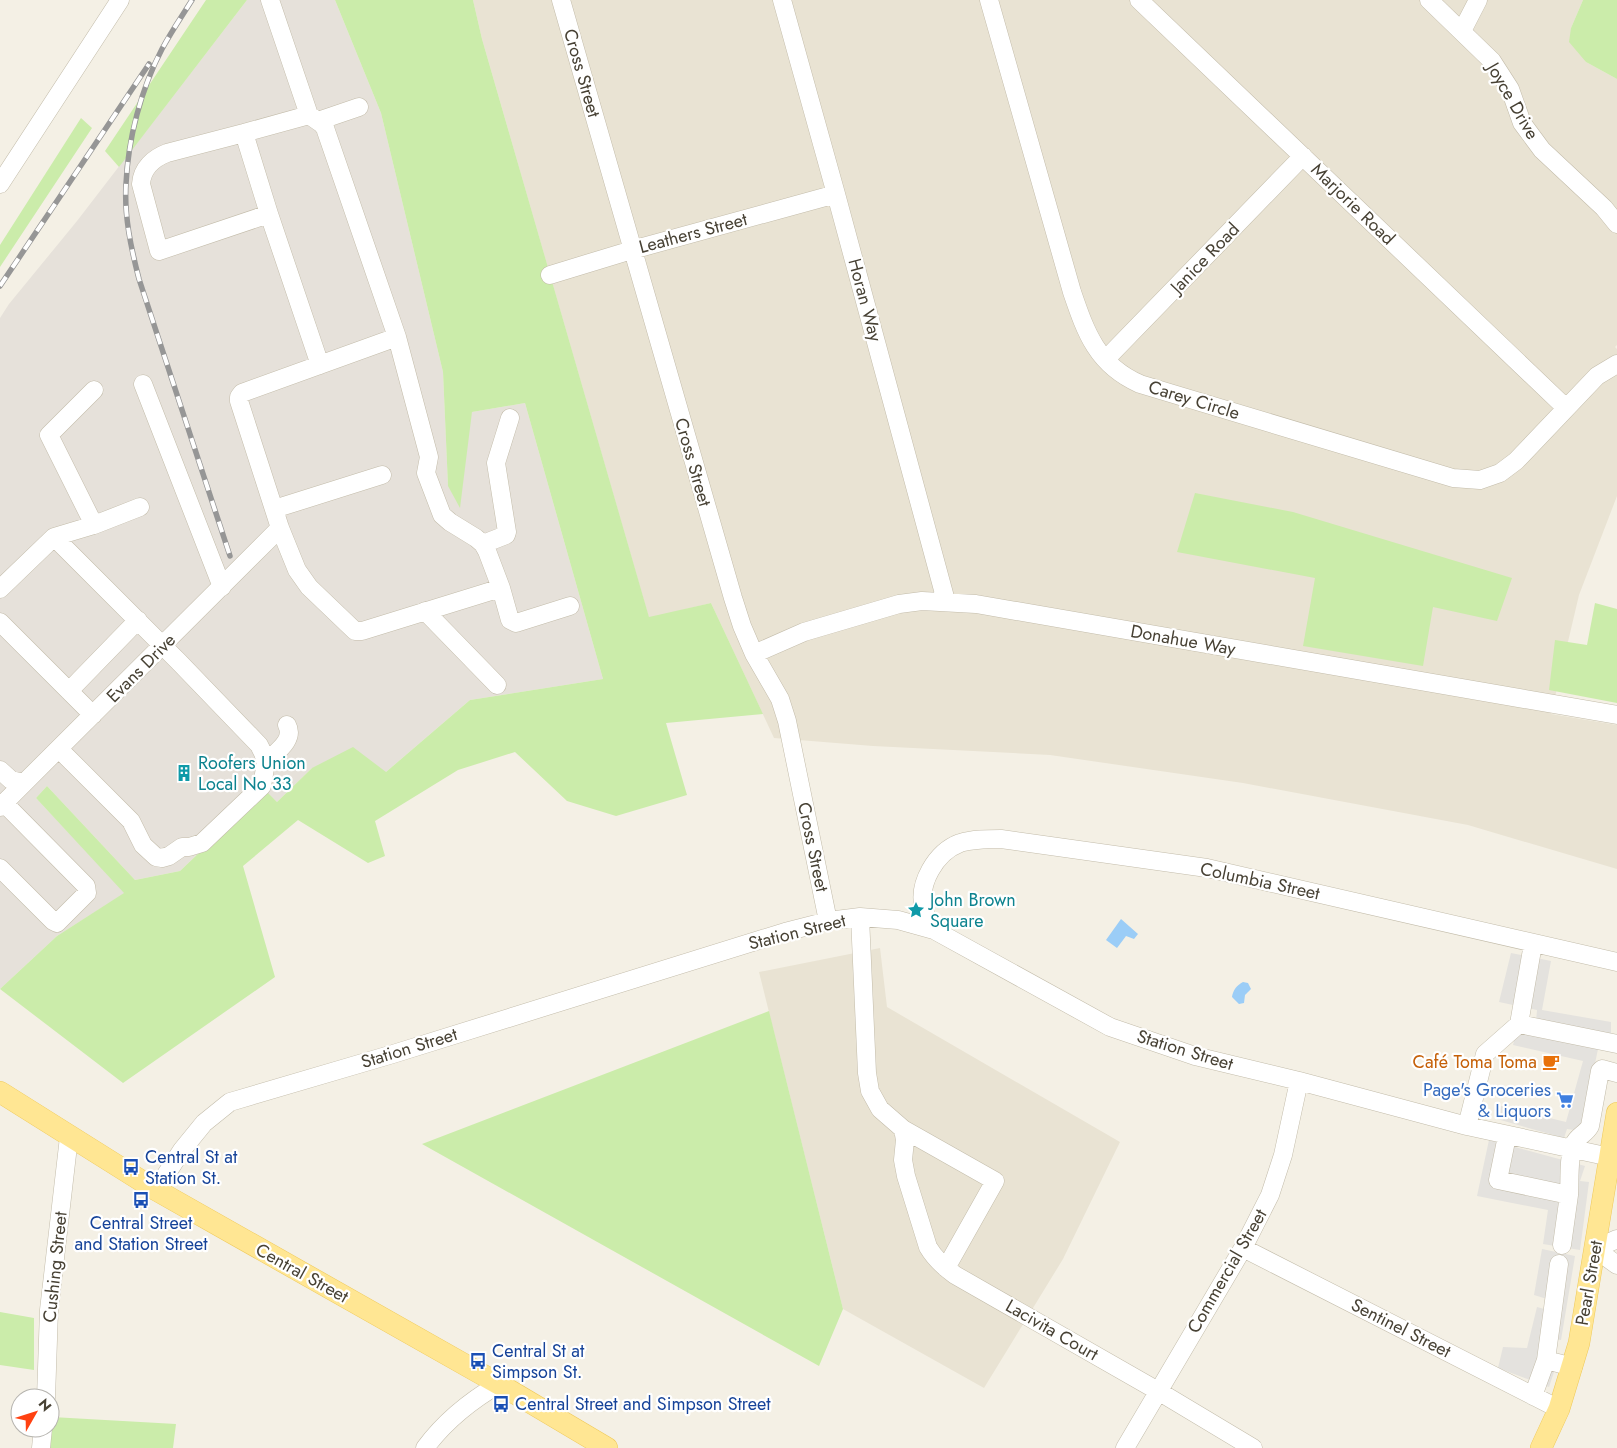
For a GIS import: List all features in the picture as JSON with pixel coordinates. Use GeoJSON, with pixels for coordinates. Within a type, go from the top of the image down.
{"type":"FeatureCollection","features":[{"type":"Feature","properties":{"kind":"main road","name":"Central Street"},"geometry":{"type":"LineString","coordinates":[[0,1092],[156,1190],[499,1384],[607,1448]]}},
{"type":"Feature","properties":{"kind":"main road","name":"Pearl Street"},"geometry":{"type":"LineString","coordinates":[[1541,1448],[1559,1409],[1579,1343],[1617,1113]]}},
{"type":"Feature","properties":{"kind":"street"},"geometry":{"type":"LineString","coordinates":[[0,184],[120,0]]}},
{"type":"Feature","properties":{"kind":"street"},"geometry":{"type":"LineString","coordinates":[[270,0],[314,118],[324,128],[397,337],[429,457],[426,473],[442,515],[476,538],[487,550],[510,620],[516,623],[570,606]]}},
{"type":"Feature","properties":{"kind":"street","name":"Cross Street"},"geometry":{"type":"LineString","coordinates":[[561,0],[733,598],[754,654],[780,699],[787,721],[828,921]]}},
{"type":"Feature","properties":{"kind":"street","name":"Horan Way"},"geometry":{"type":"LineString","coordinates":[[782,0],[946,601]]}},
{"type":"Feature","properties":{"kind":"street","name":"Carey Circle"},"geometry":{"type":"LineString","coordinates":[[989,0],[1072,292],[1086,331],[1095,347],[1114,368],[1127,378],[1140,384],[1453,478],[1480,480],[1500,473],[1516,460],[1597,376],[1617,364]]}},
{"type":"Feature","properties":{"kind":"street","name":"Marjorie Road"},"geometry":{"type":"LineString","coordinates":[[1139,0],[1566,408]]}},
{"type":"Feature","properties":{"kind":"street","name":"Joyce Drive"},"geometry":{"type":"LineString","coordinates":[[1429,0],[1462,30],[1492,62],[1510,89],[1522,123],[1537,143],[1604,208],[1617,224]]}},
{"type":"Feature","properties":{"kind":"street"},"geometry":{"type":"LineString","coordinates":[[1462,30],[1478,0]]}},
{"type":"Feature","properties":{"kind":"street"},"geometry":{"type":"LineString","coordinates":[[269,214],[159,251],[141,184],[142,176],[145,170],[159,156],[244,133],[358,107]]}},
{"type":"Feature","properties":{"kind":"street"},"geometry":{"type":"LineString","coordinates":[[244,133],[320,365]]}},
{"type":"Feature","properties":{"kind":"street","name":"Janice Road"},"geometry":{"type":"LineString","coordinates":[[1106,359],[1303,156]]}},
{"type":"Feature","properties":{"kind":"street","name":"Leathers Street"},"geometry":{"type":"LineString","coordinates":[[550,275],[632,250],[836,194]]}},
{"type":"Feature","properties":{"kind":"street"},"geometry":{"type":"LineString","coordinates":[[397,337],[242,393],[239,397],[280,528],[302,579],[355,631],[362,631],[501,588]]}},
{"type":"Feature","properties":{"kind":"street"},"geometry":{"type":"LineString","coordinates":[[143,384],[222,587]]}},
{"type":"Feature","properties":{"kind":"street"},"geometry":{"type":"LineString","coordinates":[[94,390],[49,435],[94,525]]}},
{"type":"Feature","properties":{"kind":"street"},"geometry":{"type":"LineString","coordinates":[[482,544],[506,535],[507,532],[496,464],[510,418]]}},
{"type":"Feature","properties":{"kind":"street"},"geometry":{"type":"LineString","coordinates":[[274,509],[382,475]]}},
{"type":"Feature","properties":{"kind":"street"},"geometry":{"type":"LineString","coordinates":[[0,589],[54,537],[94,525],[140,507]]}},
{"type":"Feature","properties":{"kind":"street","name":"Evans Drive"},"geometry":{"type":"LineString","coordinates":[[2,805],[280,528]]}},
{"type":"Feature","properties":{"kind":"street"},"geometry":{"type":"LineString","coordinates":[[54,537],[138,620],[259,745],[266,762],[262,786],[202,843],[182,847],[169,856],[162,858],[156,857],[143,846],[130,821],[58,749]]}},
{"type":"Feature","properties":{"kind":"street","name":"Donahue Way"},"geometry":{"type":"LineString","coordinates":[[754,654],[804,632],[899,604],[922,601],[946,601],[976,604],[1617,715]]}},
{"type":"Feature","properties":{"kind":"street"},"geometry":{"type":"LineString","coordinates":[[425,611],[497,685]]}},
{"type":"Feature","properties":{"kind":"street"},"geometry":{"type":"LineString","coordinates":[[69,691],[138,620]]}},
{"type":"Feature","properties":{"kind":"street"},"geometry":{"type":"LineString","coordinates":[[0,622],[93,715]]}},
{"type":"Feature","properties":{"kind":"street"},"geometry":{"type":"LineString","coordinates":[[266,762],[290,736],[290,730],[287,725]]}},
{"type":"Feature","properties":{"kind":"street"},"geometry":{"type":"LineString","coordinates":[[0,770],[11,780],[24,783]]}},
{"type":"Feature","properties":{"kind":"street"},"geometry":{"type":"LineString","coordinates":[[0,868],[57,923],[86,893],[86,886],[2,805]]}},
{"type":"Feature","properties":{"kind":"street","name":"Columbia Street"},"geometry":{"type":"LineString","coordinates":[[898,920],[914,905],[937,860],[945,851],[957,844],[968,841],[1002,840],[1207,868],[1617,962]]}},
{"type":"Feature","properties":{"kind":"street"},"geometry":{"type":"LineString","coordinates":[[923,889],[924,911],[934,930]]}},
{"type":"Feature","properties":{"kind":"street"},"geometry":{"type":"LineString","coordinates":[[860,917],[867,1073],[870,1091],[880,1109],[903,1129],[995,1181],[946,1268]]}},
{"type":"Feature","properties":{"kind":"street","name":"Station Street"},"geometry":{"type":"LineString","coordinates":[[156,1190],[182,1150],[204,1123],[230,1102],[393,1054],[785,932],[828,921],[860,917],[898,920],[934,930],[1110,1027],[1195,1056],[1299,1081],[1507,1136],[1610,1157]]}},
{"type":"Feature","properties":{"kind":"street"},"geometry":{"type":"LineString","coordinates":[[1467,1126],[1485,1054],[1519,1024],[1533,944]]}},
{"type":"Feature","properties":{"kind":"street"},"geometry":{"type":"LineString","coordinates":[[1519,1024],[1617,1044]]}},
{"type":"Feature","properties":{"kind":"street"},"geometry":{"type":"LineString","coordinates":[[1562,1245],[1569,1195],[1572,1150],[1576,1140],[1587,1132],[1590,1126],[1600,1071],[1602,1069],[1617,1073]]}},
{"type":"Feature","properties":{"kind":"street","name":"Commercial Street"},"geometry":{"type":"LineString","coordinates":[[1125,1448],[1242,1248],[1270,1195],[1283,1156],[1299,1081]]}},
{"type":"Feature","properties":{"kind":"street","name":"Lacivita Court"},"geometry":{"type":"LineString","coordinates":[[903,1129],[905,1140],[903,1160],[906,1176],[928,1247],[946,1268],[1253,1448]]}},
{"type":"Feature","properties":{"kind":"street"},"geometry":{"type":"LineString","coordinates":[[1507,1136],[1498,1180],[1569,1195]]}},
{"type":"Feature","properties":{"kind":"street","name":"Cushing Street"},"geometry":{"type":"LineString","coordinates":[[46,1388],[49,1310],[69,1137]]}},
{"type":"Feature","properties":{"kind":"street"},"geometry":{"type":"LineString","coordinates":[[1617,1239],[1595,1250],[1617,1265]]}},
{"type":"Feature","properties":{"kind":"street","name":"Sentinel Street"},"geometry":{"type":"LineString","coordinates":[[1242,1248],[1559,1409]]}},
{"type":"Feature","properties":{"kind":"street"},"geometry":{"type":"LineString","coordinates":[[1533,1396],[1546,1360],[1559,1264]]}},
{"type":"Feature","properties":{"kind":"street"},"geometry":{"type":"LineString","coordinates":[[1546,1360],[1573,1367]]}},
{"type":"Feature","properties":{"kind":"street"},"geometry":{"type":"LineString","coordinates":[[425,1448],[447,1421],[468,1404],[499,1384]]}},
{"type":"Feature","properties":{"kind":"shaded area"},"geometry":{"type":"Polygon","coordinates":[[[247,0],[335,0],[381,113],[443,372],[448,486],[472,412],[525,403],[603,679],[470,700],[386,772],[312,768],[277,802],[264,790],[180,871],[135,880],[47,786],[36,798],[125,893],[57,936],[0,989],[0,318],[247,0]]]}},
{"type":"Feature","properties":{"kind":"shaded area"},"geometry":{"type":"Polygon","coordinates":[[[473,0],[1583,0],[1571,28],[1586,62],[1617,79],[1617,345],[1615,347],[1617,349],[1617,496],[1579,595],[1551,714],[1617,725],[1617,869],[1468,825],[1243,783],[1050,755],[873,746],[774,738],[711,603],[649,618],[482,39],[473,0]]]}},
{"type":"Feature","properties":{"kind":"shaded area"},"geometry":{"type":"Polygon","coordinates":[[[880,948],[887,1007],[1120,1142],[1063,1259],[984,1388],[843,1309],[759,972],[880,948]]]}},
{"type":"Feature","properties":{"kind":"shaded area"},"geometry":{"type":"Polygon","coordinates":[[[1511,953],[1551,961],[1542,1010],[1611,1022],[1611,1037],[1536,1022],[1537,1010],[1499,1002],[1511,953]]]}},
{"type":"Feature","properties":{"kind":"shaded area"},"geometry":{"type":"Polygon","coordinates":[[[1517,1029],[1598,1049],[1581,1131],[1567,1129],[1564,1138],[1497,1119],[1501,1106],[1566,1122],[1583,1061],[1513,1045],[1517,1029]]]}},
{"type":"Feature","properties":{"kind":"shaded area"},"geometry":{"type":"Polygon","coordinates":[[[1489,1140],[1585,1166],[1580,1181],[1589,1182],[1580,1250],[1543,1244],[1548,1210],[1477,1196],[1489,1140]]]}},
{"type":"Feature","properties":{"kind":"shaded area"},"geometry":{"type":"Polygon","coordinates":[[[1542,1249],[1575,1256],[1561,1340],[1542,1337],[1537,1366],[1554,1372],[1549,1387],[1498,1368],[1503,1347],[1527,1348],[1537,1307],[1544,1309],[1547,1299],[1534,1295],[1542,1249]]]}},
{"type":"Feature","properties":{"kind":"green space"},"geometry":{"type":"Polygon","coordinates":[[[206,0],[247,0],[119,167],[105,151],[206,0]]]}},
{"type":"Feature","properties":{"kind":"green space"},"geometry":{"type":"Polygon","coordinates":[[[335,0],[473,0],[482,39],[649,617],[711,603],[763,714],[666,723],[687,795],[616,816],[567,801],[515,752],[458,770],[375,821],[385,856],[368,863],[298,820],[243,866],[275,977],[123,1083],[0,989],[57,936],[124,893],[36,798],[47,786],[135,880],[180,871],[265,790],[277,802],[312,768],[353,747],[386,772],[470,700],[603,679],[525,403],[472,412],[460,508],[448,486],[443,372],[381,113],[335,0]]]}},
{"type":"Feature","properties":{"kind":"green space"},"geometry":{"type":"Polygon","coordinates":[[[1583,0],[1617,0],[1617,79],[1586,62],[1569,42],[1571,28],[1583,0]]]}},
{"type":"Feature","properties":{"kind":"green space"},"geometry":{"type":"Polygon","coordinates":[[[81,118],[92,128],[0,267],[0,245],[81,118]]]}},
{"type":"Feature","properties":{"kind":"green space"},"geometry":{"type":"Polygon","coordinates":[[[1195,493],[1293,512],[1512,578],[1497,621],[1433,607],[1423,666],[1303,646],[1315,578],[1177,552],[1195,493]]]}},
{"type":"Feature","properties":{"kind":"green space"},"geometry":{"type":"Polygon","coordinates":[[[1595,603],[1617,609],[1617,703],[1549,690],[1555,640],[1587,645],[1595,603]]]}},
{"type":"Feature","properties":{"kind":"green space"},"geometry":{"type":"Polygon","coordinates":[[[769,1011],[843,1309],[819,1366],[422,1144],[769,1011]]]}},
{"type":"Feature","properties":{"kind":"green space"},"geometry":{"type":"Polygon","coordinates":[[[0,1312],[34,1318],[34,1370],[0,1365],[0,1312]]]}},
{"type":"Feature","properties":{"kind":"green space"},"geometry":{"type":"Polygon","coordinates":[[[60,1417],[176,1424],[173,1448],[50,1448],[51,1438],[60,1438],[60,1417]]]}},
{"type":"Feature","properties":{"kind":"water"},"geometry":{"type":"Polygon","coordinates":[[[1121,919],[1138,934],[1134,939],[1126,936],[1117,948],[1106,940],[1121,919]]]}},
{"type":"Feature","properties":{"kind":"water"},"geometry":{"type":"Polygon","coordinates":[[[1243,982],[1248,983],[1251,989],[1245,995],[1244,1003],[1239,1004],[1232,997],[1233,992],[1243,982]]]}},
{"type":"Feature","properties":{"kind":"railway"},"geometry":{"type":"LineString","coordinates":[[192,0],[162,49],[142,97],[127,167],[126,208],[131,244],[139,279],[230,556]]}},
{"type":"Feature","properties":{"kind":"railway"},"geometry":{"type":"LineString","coordinates":[[0,286],[149,64]]}},
{"type":"Feature","properties":{"kind":"place","name":"Roofers Union Local No 33"},"geometry":{"type":"Point","coordinates":[184,773]}},
{"type":"Feature","properties":{"kind":"place","name":"John Brown Square"},"geometry":{"type":"Point","coordinates":[916,910]}},
{"type":"Feature","properties":{"kind":"place","name":"Café Toma Toma"},"geometry":{"type":"Point","coordinates":[1551,1062]}},
{"type":"Feature","properties":{"kind":"place","name":"Page's Groceries & Liquors"},"geometry":{"type":"Point","coordinates":[1565,1100]}},
{"type":"Feature","properties":{"kind":"place","name":"Central St at Station St."},"geometry":{"type":"Point","coordinates":[131,1167]}},
{"type":"Feature","properties":{"kind":"place","name":"Central Street and Station Street"},"geometry":{"type":"Point","coordinates":[141,1200]}},
{"type":"Feature","properties":{"kind":"place","name":"Central St at Simpson St."},"geometry":{"type":"Point","coordinates":[478,1361]}},
{"type":"Feature","properties":{"kind":"place","name":"Central Street and Simpson Street"},"geometry":{"type":"Point","coordinates":[501,1404]}}]}
